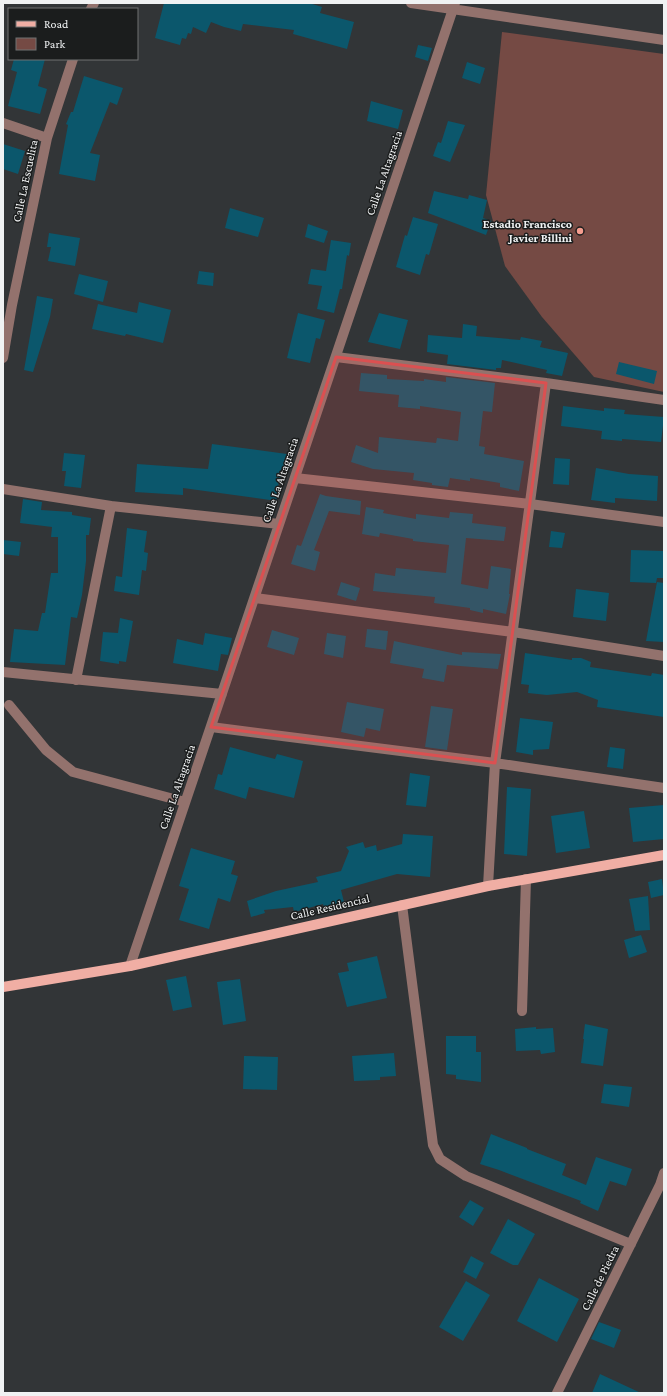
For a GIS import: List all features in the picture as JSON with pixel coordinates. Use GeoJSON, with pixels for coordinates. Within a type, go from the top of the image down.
{"type":"FeatureCollection","features":[{"type":"Feature","properties":{"kind":"main road","name":"Calle Residencial"},"geometry":{"type":"LineString","coordinates":[[3,987],[130,966],[488,886],[664,855]]}},
{"type":"Feature","properties":{"kind":"street"},"geometry":{"type":"LineString","coordinates":[[411,3],[454,6],[664,40]]}},
{"type":"Feature","properties":{"kind":"street","name":"Calle La Altagracia"},"geometry":{"type":"LineString","coordinates":[[130,966],[454,6]]}},
{"type":"Feature","properties":{"kind":"street","name":"Calle La Escuelita"},"geometry":{"type":"LineString","coordinates":[[3,358],[8,304],[47,138],[73,60]]}},
{"type":"Feature","properties":{"kind":"street"},"geometry":{"type":"LineString","coordinates":[[3,123],[47,138]]}},
{"type":"Feature","properties":{"kind":"street"},"geometry":{"type":"LineString","coordinates":[[336,357],[546,383],[664,400]]}},
{"type":"Feature","properties":{"kind":"street"},"geometry":{"type":"LineString","coordinates":[[488,886],[495,763],[546,383]]}},
{"type":"Feature","properties":{"kind":"street"},"geometry":{"type":"LineString","coordinates":[[295,478],[530,504],[664,522]]}},
{"type":"Feature","properties":{"kind":"street"},"geometry":{"type":"LineString","coordinates":[[3,489],[111,506],[279,524]]}},
{"type":"Feature","properties":{"kind":"street"},"geometry":{"type":"LineString","coordinates":[[76,680],[111,506]]}},
{"type":"Feature","properties":{"kind":"street"},"geometry":{"type":"LineString","coordinates":[[255,598],[513,632],[664,656]]}},
{"type":"Feature","properties":{"kind":"street"},"geometry":{"type":"LineString","coordinates":[[3,672],[222,694]]}},
{"type":"Feature","properties":{"kind":"street"},"geometry":{"type":"LineString","coordinates":[[9,705],[46,750],[73,772],[185,802]]}},
{"type":"Feature","properties":{"kind":"street"},"geometry":{"type":"LineString","coordinates":[[211,727],[495,763],[664,788]]}},
{"type":"Feature","properties":{"kind":"street"},"geometry":{"type":"LineString","coordinates":[[522,1011],[526,879]]}},
{"type":"Feature","properties":{"kind":"street"},"geometry":{"type":"LineString","coordinates":[[402,905],[433,1145],[440,1159],[466,1176],[631,1244]]}},
{"type":"Feature","properties":{"kind":"street","name":"Calle de Piedra"},"geometry":{"type":"LineString","coordinates":[[557,1393],[660,1185],[664,1173]]}},
{"type":"Feature","properties":{"kind":"highlighted area"},"geometry":{"type":"Polygon","coordinates":[[[336,357],[546,383],[495,763],[211,727],[336,357]]]}},
{"type":"Feature","properties":{"kind":"green space","name":"Estadio Francisco Javier Billini"},"geometry":{"type":"Polygon","coordinates":[[[502,32],[664,54],[664,392],[594,377],[542,317],[505,266],[486,195],[502,32]]]}},
{"type":"Feature","properties":{"kind":"building"},"geometry":{"type":"Polygon","coordinates":[[[164,3],[309,3],[322,7],[320,13],[354,22],[347,49],[293,34],[294,30],[243,24],[241,31],[211,22],[206,33],[193,27],[191,34],[188,33],[186,39],[182,38],[180,45],[155,38],[164,3]]]}},
{"type":"Feature","properties":{"kind":"building"},"geometry":{"type":"Polygon","coordinates":[[[418,45],[432,48],[428,61],[415,57],[418,45]]]}},
{"type":"Feature","properties":{"kind":"building"},"geometry":{"type":"Polygon","coordinates":[[[14,60],[45,60],[38,86],[47,89],[40,114],[8,106],[17,72],[11,70],[14,60]]]}},
{"type":"Feature","properties":{"kind":"building"},"geometry":{"type":"Polygon","coordinates":[[[467,62],[485,68],[480,84],[462,78],[467,62]]]}},
{"type":"Feature","properties":{"kind":"building"},"geometry":{"type":"Polygon","coordinates":[[[84,76],[123,88],[117,105],[110,102],[90,153],[100,155],[95,181],[59,174],[68,125],[66,124],[71,112],[73,112],[84,76]]]}},
{"type":"Feature","properties":{"kind":"building"},"geometry":{"type":"Polygon","coordinates":[[[371,101],[403,110],[398,129],[367,121],[371,101]]]}},
{"type":"Feature","properties":{"kind":"building"},"geometry":{"type":"Polygon","coordinates":[[[448,121],[465,125],[450,162],[433,156],[438,142],[441,143],[448,121]]]}},
{"type":"Feature","properties":{"kind":"building"},"geometry":{"type":"Polygon","coordinates":[[[3,144],[25,151],[18,174],[3,169],[3,144]]]}},
{"type":"Feature","properties":{"kind":"building"},"geometry":{"type":"Polygon","coordinates":[[[434,191],[468,199],[469,195],[487,200],[483,218],[491,221],[486,235],[428,213],[434,191]]]}},
{"type":"Feature","properties":{"kind":"building"},"geometry":{"type":"Polygon","coordinates":[[[230,208],[264,218],[258,237],[225,228],[230,208]]]}},
{"type":"Feature","properties":{"kind":"building"},"geometry":{"type":"Polygon","coordinates":[[[413,217],[438,224],[429,255],[426,254],[420,275],[396,267],[405,235],[407,236],[413,217]]]}},
{"type":"Feature","properties":{"kind":"building"},"geometry":{"type":"Polygon","coordinates":[[[308,224],[328,231],[324,243],[305,237],[308,224]]]}},
{"type":"Feature","properties":{"kind":"building"},"geometry":{"type":"Polygon","coordinates":[[[49,233],[80,238],[75,266],[48,261],[51,247],[47,247],[49,233]]]}},
{"type":"Feature","properties":{"kind":"building"},"geometry":{"type":"Polygon","coordinates":[[[331,240],[351,243],[349,256],[347,255],[342,289],[340,289],[334,313],[317,309],[322,286],[308,284],[311,269],[326,271],[331,240]]]}},
{"type":"Feature","properties":{"kind":"building"},"geometry":{"type":"Polygon","coordinates":[[[199,271],[214,273],[213,286],[197,284],[199,271]]]}},
{"type":"Feature","properties":{"kind":"building"},"geometry":{"type":"Polygon","coordinates":[[[79,274],[108,281],[103,302],[74,294],[79,274]]]}},
{"type":"Feature","properties":{"kind":"building"},"geometry":{"type":"Polygon","coordinates":[[[37,296],[53,299],[50,317],[33,372],[24,370],[37,296]]]}},
{"type":"Feature","properties":{"kind":"building"},"geometry":{"type":"Polygon","coordinates":[[[139,302],[171,310],[163,343],[126,334],[125,336],[92,329],[98,304],[137,313],[139,302]]]}},
{"type":"Feature","properties":{"kind":"building"},"geometry":{"type":"Polygon","coordinates":[[[298,313],[325,320],[320,339],[316,338],[310,363],[287,358],[298,313]]]}},
{"type":"Feature","properties":{"kind":"building"},"geometry":{"type":"Polygon","coordinates":[[[379,313],[408,320],[400,349],[368,342],[379,313]]]}},
{"type":"Feature","properties":{"kind":"building"},"geometry":{"type":"Polygon","coordinates":[[[463,324],[477,326],[476,336],[520,340],[521,337],[542,341],[540,347],[568,353],[562,376],[546,373],[547,370],[502,360],[501,368],[496,368],[496,370],[447,364],[448,355],[427,352],[428,335],[462,338],[463,324]]]}},
{"type":"Feature","properties":{"kind":"building"},"geometry":{"type":"Polygon","coordinates":[[[619,362],[657,371],[654,384],[616,374],[619,362]]]}},
{"type":"Feature","properties":{"kind":"building"},"geometry":{"type":"Polygon","coordinates":[[[361,373],[387,375],[387,379],[424,381],[424,379],[446,382],[446,377],[495,383],[492,412],[483,411],[479,446],[485,447],[484,454],[524,461],[519,491],[500,487],[500,483],[470,478],[470,481],[450,478],[448,487],[432,485],[432,483],[413,480],[414,473],[373,469],[351,462],[356,445],[378,453],[379,437],[436,443],[437,438],[458,441],[461,412],[420,406],[420,409],[398,407],[399,395],[359,391],[361,373]]]}},
{"type":"Feature","properties":{"kind":"building"},"geometry":{"type":"Polygon","coordinates":[[[563,406],[604,411],[604,408],[625,410],[624,414],[664,417],[661,442],[601,439],[602,431],[561,426],[563,406]]]}},
{"type":"Feature","properties":{"kind":"building"},"geometry":{"type":"Polygon","coordinates":[[[212,444],[287,454],[283,478],[279,478],[277,501],[183,488],[183,495],[135,492],[137,464],[208,469],[212,444]]]}},
{"type":"Feature","properties":{"kind":"building"},"geometry":{"type":"Polygon","coordinates":[[[64,453],[85,455],[81,488],[64,486],[66,471],[62,471],[64,453]]]}},
{"type":"Feature","properties":{"kind":"building"},"geometry":{"type":"Polygon","coordinates":[[[555,458],[570,459],[569,485],[553,484],[555,458]]]}},
{"type":"Feature","properties":{"kind":"building"},"geometry":{"type":"Polygon","coordinates":[[[596,468],[629,474],[658,476],[657,501],[615,498],[615,503],[591,500],[596,468]]]}},
{"type":"Feature","properties":{"kind":"building"},"geometry":{"type":"Polygon","coordinates":[[[320,494],[361,501],[360,515],[329,511],[314,550],[320,552],[315,571],[291,564],[297,545],[301,546],[320,494]]]}},
{"type":"Feature","properties":{"kind":"building"},"geometry":{"type":"Polygon","coordinates":[[[23,499],[42,502],[41,510],[72,512],[72,515],[91,518],[89,535],[86,535],[86,561],[82,595],[77,618],[71,617],[65,665],[10,662],[14,629],[38,631],[42,613],[45,613],[51,573],[58,573],[58,537],[51,537],[52,527],[20,523],[23,499]]]}},
{"type":"Feature","properties":{"kind":"building"},"geometry":{"type":"Polygon","coordinates":[[[366,507],[384,510],[383,513],[416,519],[416,514],[449,518],[450,512],[473,514],[472,523],[506,527],[504,541],[466,538],[461,584],[488,589],[491,566],[511,569],[510,594],[506,614],[483,609],[483,613],[470,610],[470,608],[434,603],[435,597],[373,591],[375,573],[395,576],[396,568],[446,573],[449,545],[413,541],[413,539],[380,533],[379,537],[362,534],[366,507]]]}},
{"type":"Feature","properties":{"kind":"building"},"geometry":{"type":"Polygon","coordinates":[[[127,528],[147,531],[144,552],[148,553],[146,571],[142,570],[139,595],[114,591],[116,576],[122,577],[127,528]]]}},
{"type":"Feature","properties":{"kind":"building"},"geometry":{"type":"Polygon","coordinates":[[[551,531],[565,533],[562,548],[549,547],[551,531]]]}},
{"type":"Feature","properties":{"kind":"building"},"geometry":{"type":"Polygon","coordinates":[[[3,540],[21,542],[19,556],[3,554],[3,540]]]}},
{"type":"Feature","properties":{"kind":"building"},"geometry":{"type":"Polygon","coordinates":[[[631,550],[664,551],[664,578],[657,578],[656,583],[630,582],[631,550]]]}},
{"type":"Feature","properties":{"kind":"building"},"geometry":{"type":"Polygon","coordinates":[[[341,582],[360,588],[356,601],[337,595],[341,582]]]}},
{"type":"Feature","properties":{"kind":"building"},"geometry":{"type":"Polygon","coordinates":[[[657,582],[664,583],[664,642],[646,641],[657,582]]]}},
{"type":"Feature","properties":{"kind":"building"},"geometry":{"type":"Polygon","coordinates":[[[576,589],[609,593],[606,621],[573,617],[576,589]]]}},
{"type":"Feature","properties":{"kind":"building"},"geometry":{"type":"Polygon","coordinates":[[[120,618],[133,621],[126,662],[119,661],[119,664],[100,661],[103,632],[118,633],[120,618]]]}},
{"type":"Feature","properties":{"kind":"building"},"geometry":{"type":"Polygon","coordinates":[[[367,629],[388,631],[386,650],[365,647],[367,629]]]}},
{"type":"Feature","properties":{"kind":"building"},"geometry":{"type":"Polygon","coordinates":[[[272,630],[299,638],[294,655],[267,647],[272,630]]]}},
{"type":"Feature","properties":{"kind":"building"},"geometry":{"type":"Polygon","coordinates":[[[205,633],[232,638],[228,655],[221,654],[218,671],[173,663],[177,639],[203,645],[205,633]]]}},
{"type":"Feature","properties":{"kind":"building"},"geometry":{"type":"Polygon","coordinates":[[[327,633],[346,636],[343,658],[324,654],[327,633]]]}},
{"type":"Feature","properties":{"kind":"building"},"geometry":{"type":"Polygon","coordinates":[[[394,641],[462,655],[462,652],[501,654],[498,669],[447,665],[444,682],[422,678],[424,669],[390,663],[394,641]]]}},
{"type":"Feature","properties":{"kind":"building"},"geometry":{"type":"Polygon","coordinates":[[[525,653],[572,660],[572,658],[581,658],[591,662],[590,667],[651,676],[652,673],[664,675],[664,717],[597,707],[598,700],[577,692],[547,695],[528,693],[529,685],[521,684],[525,653]]]}},
{"type":"Feature","properties":{"kind":"building"},"geometry":{"type":"Polygon","coordinates":[[[347,702],[384,709],[380,731],[366,728],[364,737],[341,732],[347,702]]]}},
{"type":"Feature","properties":{"kind":"building"},"geometry":{"type":"Polygon","coordinates":[[[431,706],[453,709],[447,750],[425,747],[431,706]]]}},
{"type":"Feature","properties":{"kind":"building"},"geometry":{"type":"Polygon","coordinates":[[[520,718],[553,722],[549,749],[533,750],[533,755],[516,752],[520,718]]]}},
{"type":"Feature","properties":{"kind":"building"},"geometry":{"type":"Polygon","coordinates":[[[230,747],[275,759],[277,754],[303,761],[294,798],[249,787],[246,799],[214,789],[218,774],[222,775],[230,747]]]}},
{"type":"Feature","properties":{"kind":"building"},"geometry":{"type":"Polygon","coordinates":[[[610,747],[625,749],[623,769],[607,767],[610,747]]]}},
{"type":"Feature","properties":{"kind":"building"},"geometry":{"type":"Polygon","coordinates":[[[410,773],[430,776],[426,807],[406,805],[410,773]]]}},
{"type":"Feature","properties":{"kind":"building"},"geometry":{"type":"Polygon","coordinates":[[[507,787],[531,789],[527,856],[504,854],[507,787]]]}},
{"type":"Feature","properties":{"kind":"building"},"geometry":{"type":"Polygon","coordinates":[[[664,805],[664,839],[633,842],[629,808],[664,805]]]}},
{"type":"Feature","properties":{"kind":"building"},"geometry":{"type":"Polygon","coordinates":[[[584,811],[590,848],[556,853],[551,816],[584,811]]]}},
{"type":"Feature","properties":{"kind":"building"},"geometry":{"type":"Polygon","coordinates":[[[403,834],[433,836],[430,877],[397,874],[341,890],[344,902],[324,907],[323,904],[294,912],[293,907],[264,910],[265,913],[251,917],[247,901],[276,891],[318,882],[316,877],[341,871],[349,851],[346,847],[363,842],[365,848],[376,845],[377,851],[402,844],[403,834]]]}},
{"type":"Feature","properties":{"kind":"building"},"geometry":{"type":"Polygon","coordinates":[[[191,848],[235,861],[231,874],[238,876],[230,902],[218,898],[209,929],[179,920],[189,889],[179,886],[191,848]]]}},
{"type":"Feature","properties":{"kind":"building"},"geometry":{"type":"Polygon","coordinates":[[[662,879],[664,895],[651,898],[648,882],[662,879]]]}},
{"type":"Feature","properties":{"kind":"building"},"geometry":{"type":"Polygon","coordinates":[[[648,896],[650,930],[635,931],[629,899],[648,896]]]}},
{"type":"Feature","properties":{"kind":"building"},"geometry":{"type":"Polygon","coordinates":[[[641,935],[647,952],[629,958],[624,940],[641,935]]]}},
{"type":"Feature","properties":{"kind":"building"},"geometry":{"type":"Polygon","coordinates":[[[377,956],[387,998],[347,1007],[338,973],[349,971],[347,963],[377,956]]]}},
{"type":"Feature","properties":{"kind":"building"},"geometry":{"type":"Polygon","coordinates":[[[186,976],[192,1007],[173,1011],[166,980],[186,976]]]}},
{"type":"Feature","properties":{"kind":"building"},"geometry":{"type":"Polygon","coordinates":[[[240,979],[246,1021],[223,1025],[217,982],[240,979]]]}},
{"type":"Feature","properties":{"kind":"building"},"geometry":{"type":"Polygon","coordinates":[[[585,1024],[608,1029],[603,1066],[581,1063],[585,1024]]]}},
{"type":"Feature","properties":{"kind":"building"},"geometry":{"type":"Polygon","coordinates":[[[536,1027],[536,1029],[553,1028],[555,1052],[541,1054],[540,1050],[516,1051],[515,1029],[536,1027]]]}},
{"type":"Feature","properties":{"kind":"building"},"geometry":{"type":"Polygon","coordinates":[[[446,1036],[476,1036],[476,1052],[481,1052],[481,1082],[456,1079],[456,1075],[446,1074],[446,1036]]]}},
{"type":"Feature","properties":{"kind":"building"},"geometry":{"type":"Polygon","coordinates":[[[394,1053],[396,1076],[380,1077],[380,1080],[354,1081],[352,1056],[394,1053]]]}},
{"type":"Feature","properties":{"kind":"building"},"geometry":{"type":"Polygon","coordinates":[[[244,1056],[278,1057],[277,1090],[243,1089],[244,1056]]]}},
{"type":"Feature","properties":{"kind":"building"},"geometry":{"type":"Polygon","coordinates":[[[604,1084],[632,1087],[629,1107],[601,1103],[604,1084]]]}},
{"type":"Feature","properties":{"kind":"building"},"geometry":{"type":"Polygon","coordinates":[[[491,1134],[566,1164],[562,1175],[586,1185],[596,1157],[632,1169],[626,1186],[610,1181],[598,1211],[580,1203],[581,1201],[480,1164],[491,1134]]]}},
{"type":"Feature","properties":{"kind":"building"},"geometry":{"type":"Polygon","coordinates":[[[470,1200],[484,1208],[473,1226],[459,1217],[470,1200]]]}},
{"type":"Feature","properties":{"kind":"building"},"geometry":{"type":"Polygon","coordinates":[[[508,1219],[535,1234],[518,1265],[513,1265],[490,1253],[508,1219]]]}},
{"type":"Feature","properties":{"kind":"building"},"geometry":{"type":"Polygon","coordinates":[[[471,1256],[484,1263],[476,1279],[463,1272],[471,1256]]]}},
{"type":"Feature","properties":{"kind":"building"},"geometry":{"type":"Polygon","coordinates":[[[539,1278],[579,1299],[557,1342],[517,1321],[539,1278]]]}},
{"type":"Feature","properties":{"kind":"building"},"geometry":{"type":"Polygon","coordinates":[[[466,1281],[490,1295],[463,1341],[439,1327],[466,1281]]]}},
{"type":"Feature","properties":{"kind":"building"},"geometry":{"type":"Polygon","coordinates":[[[599,1322],[621,1330],[614,1348],[591,1339],[599,1322]]]}},
{"type":"Feature","properties":{"kind":"building"},"geometry":{"type":"Polygon","coordinates":[[[600,1374],[641,1393],[592,1393],[600,1374]]]}},
{"type":"Feature","properties":{"kind":"place","name":"Estadio Francisco Javier Billini"},"geometry":{"type":"Point","coordinates":[580,231]}}]}
